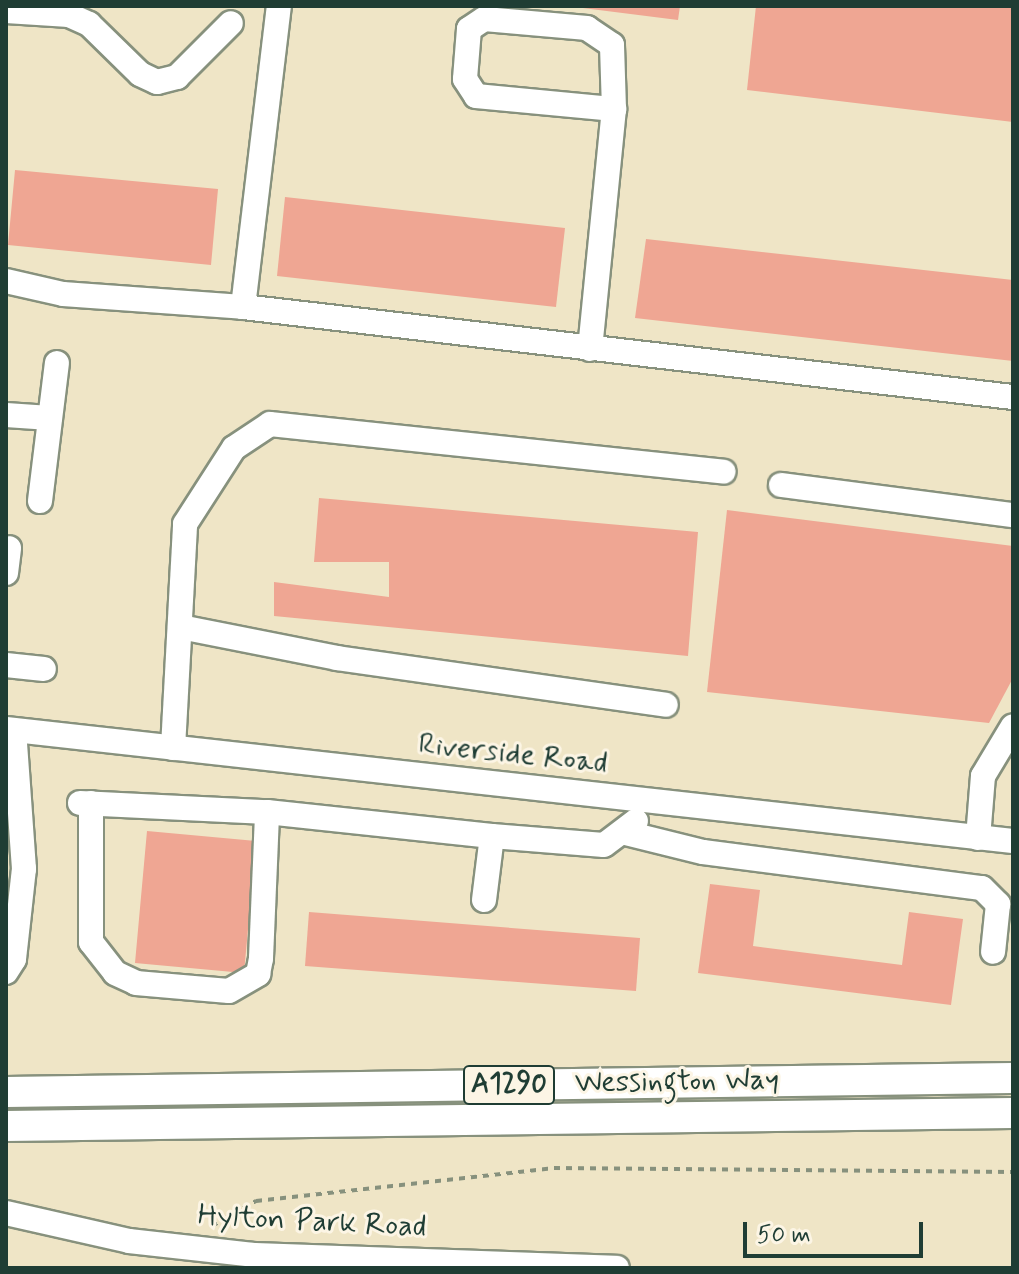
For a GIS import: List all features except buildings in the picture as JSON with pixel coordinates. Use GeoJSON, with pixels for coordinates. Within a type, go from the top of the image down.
{"type":"FeatureCollection","features":[{"type":"Feature","properties":{"kind":"main road","name":"Wessington Way"},"geometry":{"type":"LineString","coordinates":[[6,1092],[1013,1078]]}},
{"type":"Feature","properties":{"kind":"main road","name":"Wessington Way"},"geometry":{"type":"LineString","coordinates":[[6,1126],[1013,1113]]}},
{"type":"Feature","properties":{"kind":"street"},"geometry":{"type":"LineString","coordinates":[[243,307],[279,6]]}},
{"type":"Feature","properties":{"kind":"street"},"geometry":{"type":"LineString","coordinates":[[6,11],[47,10],[89,24],[140,74],[157,82],[177,77],[231,23]]}},
{"type":"Feature","properties":{"kind":"street"},"geometry":{"type":"LineString","coordinates":[[590,349],[614,109],[616,62],[612,45],[602,34],[484,19],[469,29],[465,79],[476,96],[614,109]]}},
{"type":"Feature","properties":{"kind":"street"},"geometry":{"type":"LineString","coordinates":[[6,281],[63,294],[243,307],[1013,397]]}},
{"type":"Feature","properties":{"kind":"street"},"geometry":{"type":"LineString","coordinates":[[40,501],[57,363]]}},
{"type":"Feature","properties":{"kind":"street"},"geometry":{"type":"LineString","coordinates":[[6,415],[50,418]]}},
{"type":"Feature","properties":{"kind":"street"},"geometry":{"type":"LineString","coordinates":[[173,748],[185,524],[234,448],[270,424],[723,472]]}},
{"type":"Feature","properties":{"kind":"street"},"geometry":{"type":"LineString","coordinates":[[781,485],[1013,515]]}},
{"type":"Feature","properties":{"kind":"street"},"geometry":{"type":"LineString","coordinates":[[6,573],[9,548]]}},
{"type":"Feature","properties":{"kind":"street"},"geometry":{"type":"LineString","coordinates":[[181,627],[337,658],[666,705]]}},
{"type":"Feature","properties":{"kind":"street"},"geometry":{"type":"LineString","coordinates":[[6,665],[44,669]]}},
{"type":"Feature","properties":{"kind":"street"},"geometry":{"type":"LineString","coordinates":[[978,838],[983,776],[1013,726]]}},
{"type":"Feature","properties":{"kind":"street"},"geometry":{"type":"LineString","coordinates":[[6,972],[14,959],[24,869],[10,729]]}},
{"type":"Feature","properties":{"kind":"street","name":"Riverside Road"},"geometry":{"type":"LineString","coordinates":[[10,729],[1013,841]]}},
{"type":"Feature","properties":{"kind":"street"},"geometry":{"type":"LineString","coordinates":[[267,812],[258,974],[229,991],[136,983],[115,973],[91,942],[85,803],[267,812],[604,845],[626,833],[652,802]]}},
{"type":"Feature","properties":{"kind":"street"},"geometry":{"type":"LineString","coordinates":[[626,833],[703,852],[982,888],[998,904],[993,952]]}},
{"type":"Feature","properties":{"kind":"street"},"geometry":{"type":"LineString","coordinates":[[484,900],[492,836]]}},
{"type":"Feature","properties":{"kind":"street","name":"Hylton Park Road"},"geometry":{"type":"LineString","coordinates":[[6,1213],[129,1241],[253,1255],[617,1268]]}},
{"type":"Feature","properties":{"kind":"path"},"geometry":{"type":"LineString","coordinates":[[202,1232],[256,1201],[554,1168],[1013,1172]]}}]}
